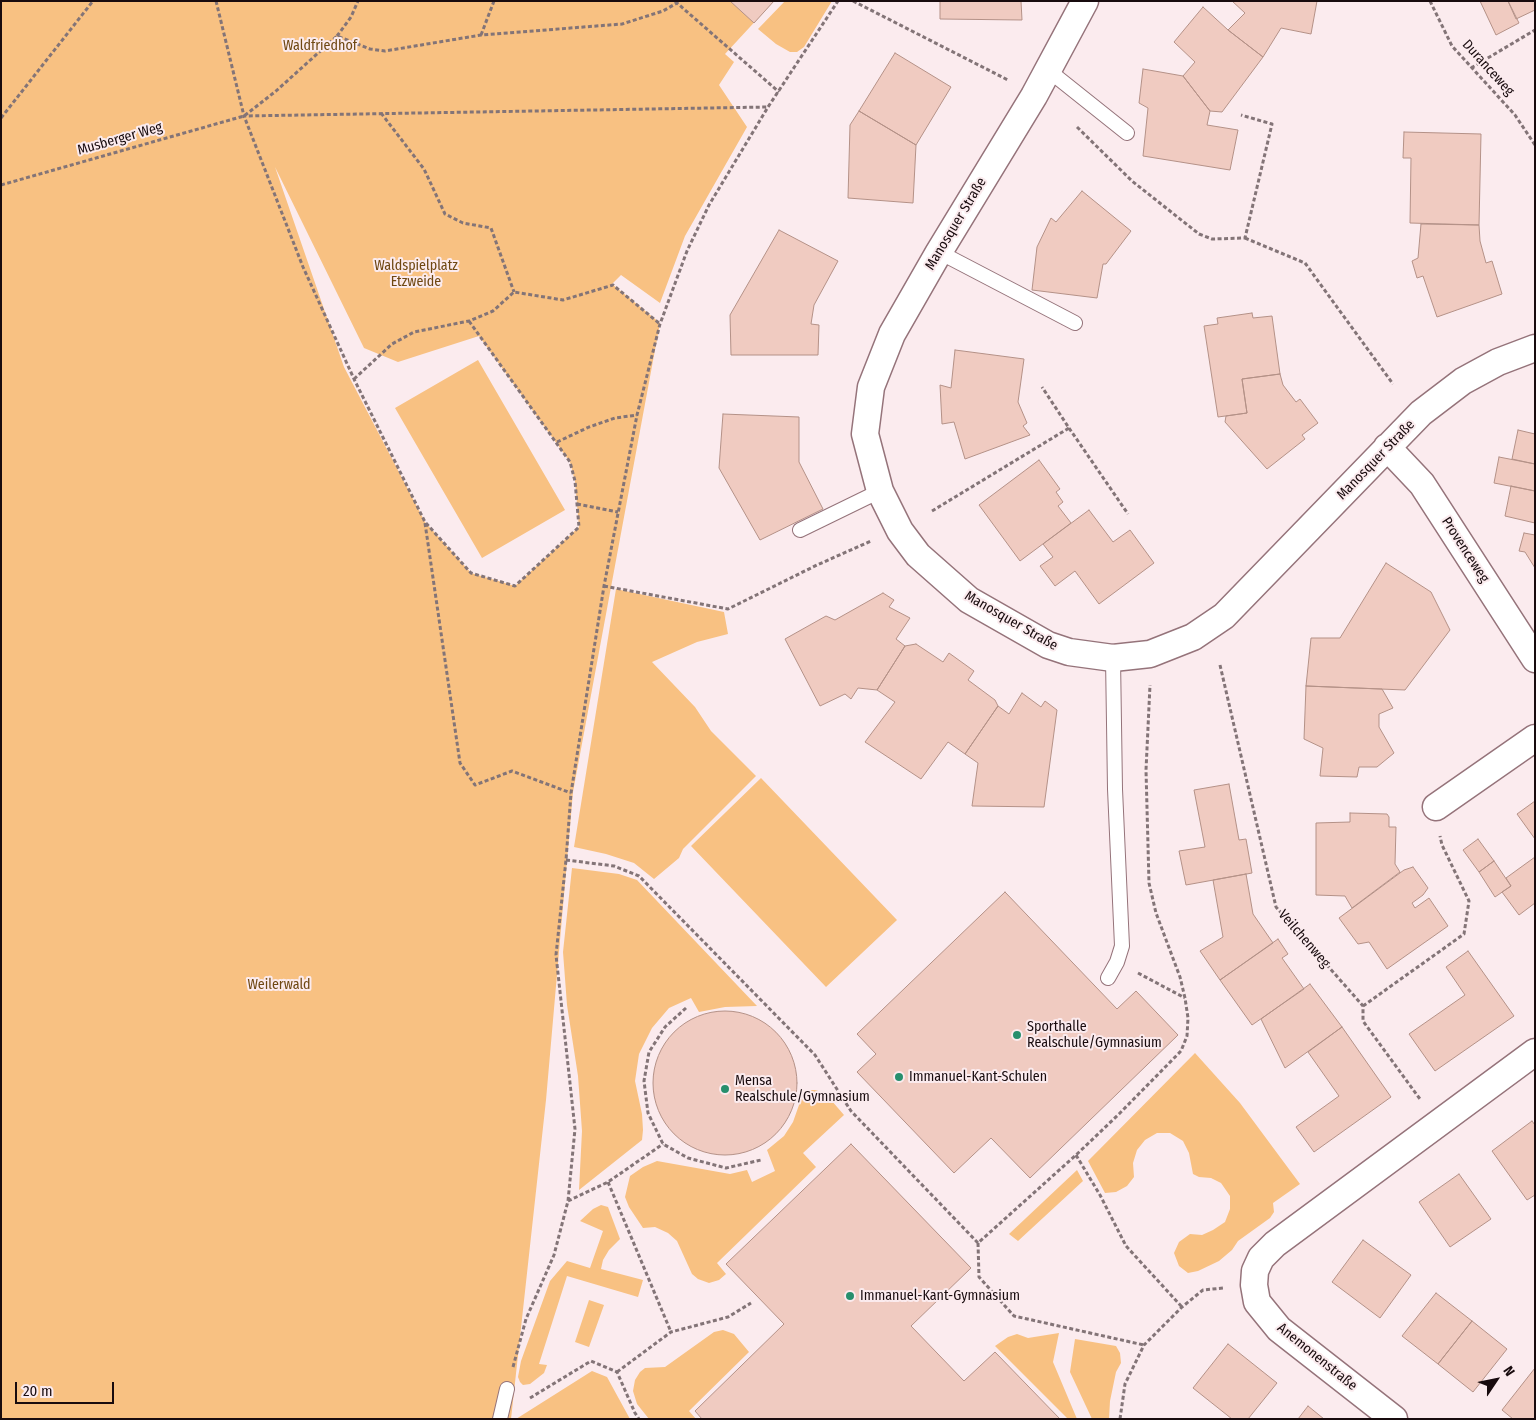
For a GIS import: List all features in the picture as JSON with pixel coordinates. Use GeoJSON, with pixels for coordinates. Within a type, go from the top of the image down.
{"type":"FeatureCollection","features":[{"type":"Feature","properties":{"kind":"street","name":"Manosquer Straße"},"geometry":{"type":"LineString","coordinates":[[1085,1],[1048,70],[892,334],[871,387],[865,434],[880,491],[900,531],[918,555],[969,600],[1048,645],[1069,652],[1113,658],[1150,654],[1193,637],[1224,616],[1421,413],[1463,381],[1498,362],[1535,348]]}},
{"type":"Feature","properties":{"kind":"street","name":"Provenceweg"},"geometry":{"type":"LineString","coordinates":[[1387,447],[1422,484],[1535,659]]}},
{"type":"Feature","properties":{"kind":"street"},"geometry":{"type":"LineString","coordinates":[[1436,807],[1535,738]]}},
{"type":"Feature","properties":{"kind":"street"},"geometry":{"type":"LineString","coordinates":[[1254,1286],[1255,1271],[1261,1258],[1274,1244],[1535,1052]]}},
{"type":"Feature","properties":{"kind":"street","name":"Anemonenstraße"},"geometry":{"type":"LineString","coordinates":[[1254,1286],[1257,1302],[1279,1329],[1394,1419]]}},
{"type":"Feature","properties":{"kind":"lane"},"geometry":{"type":"LineString","coordinates":[[1048,70],[1127,133]]}},
{"type":"Feature","properties":{"kind":"lane"},"geometry":{"type":"LineString","coordinates":[[939,252],[1075,323]]}},
{"type":"Feature","properties":{"kind":"lane"},"geometry":{"type":"LineString","coordinates":[[800,530],[880,491]]}},
{"type":"Feature","properties":{"kind":"lane"},"geometry":{"type":"LineString","coordinates":[[1108,978],[1117,962],[1122,946],[1115,789],[1113,658]]}},
{"type":"Feature","properties":{"kind":"lane"},"geometry":{"type":"LineString","coordinates":[[500,1418],[507,1389]]}},
{"type":"Feature","properties":{"kind":"path"},"geometry":{"type":"LineString","coordinates":[[1,118],[93,1]]}},
{"type":"Feature","properties":{"kind":"path"},"geometry":{"type":"LineString","coordinates":[[216,1],[244,116],[302,267],[354,379],[425,522],[471,573],[515,586],[579,527],[575,481],[570,462],[557,442],[469,321]]}},
{"type":"Feature","properties":{"kind":"path"},"geometry":{"type":"LineString","coordinates":[[244,116],[276,91],[337,36],[351,17],[358,1]]}},
{"type":"Feature","properties":{"kind":"path"},"geometry":{"type":"LineString","coordinates":[[481,35],[494,1]]}},
{"type":"Feature","properties":{"kind":"path"},"geometry":{"type":"LineString","coordinates":[[507,1389],[526,1318],[554,1255],[568,1201],[575,1129],[556,955],[571,792],[604,586],[637,415],[660,324],[687,251],[709,205],[768,107],[838,1]]}},
{"type":"Feature","properties":{"kind":"path","name":"Duranceweg"},"geometry":{"type":"LineString","coordinates":[[1430,1],[1452,46],[1515,115],[1535,145]]}},
{"type":"Feature","properties":{"kind":"path"},"geometry":{"type":"LineString","coordinates":[[337,36],[370,50],[385,51],[481,35],[622,24],[663,11],[677,2],[779,92]]}},
{"type":"Feature","properties":{"kind":"path"},"geometry":{"type":"LineString","coordinates":[[1471,68],[1535,30]]}},
{"type":"Feature","properties":{"kind":"path"},"geometry":{"type":"LineString","coordinates":[[244,116],[768,107]]}},
{"type":"Feature","properties":{"kind":"path"},"geometry":{"type":"LineString","coordinates":[[381,113],[424,169],[445,214],[463,222],[491,228],[514,292]]}},
{"type":"Feature","properties":{"kind":"path","name":"Musberger Weg"},"geometry":{"type":"LineString","coordinates":[[1,185],[244,116]]}},
{"type":"Feature","properties":{"kind":"path"},"geometry":{"type":"LineString","coordinates":[[1246,238],[1305,263],[1393,384]]}},
{"type":"Feature","properties":{"kind":"path"},"geometry":{"type":"LineString","coordinates":[[514,292],[563,300],[613,285],[660,324]]}},
{"type":"Feature","properties":{"kind":"path"},"geometry":{"type":"LineString","coordinates":[[354,379],[392,344],[414,332],[469,321],[493,311],[514,292]]}},
{"type":"Feature","properties":{"kind":"path"},"geometry":{"type":"LineString","coordinates":[[1042,387],[1128,514]]}},
{"type":"Feature","properties":{"kind":"path"},"geometry":{"type":"LineString","coordinates":[[557,442],[589,427],[615,418],[637,415]]}},
{"type":"Feature","properties":{"kind":"path"},"geometry":{"type":"LineString","coordinates":[[932,511],[1069,428]]}},
{"type":"Feature","properties":{"kind":"path"},"geometry":{"type":"LineString","coordinates":[[577,504],[618,512]]}},
{"type":"Feature","properties":{"kind":"path"},"geometry":{"type":"LineString","coordinates":[[425,522],[460,763],[475,786],[512,770],[571,792]]}},
{"type":"Feature","properties":{"kind":"path"},"geometry":{"type":"LineString","coordinates":[[604,586],[728,609],[817,565],[872,541]]}},
{"type":"Feature","properties":{"kind":"path","name":"Veilchenweg"},"geometry":{"type":"LineString","coordinates":[[1220,665],[1276,907],[1362,1006],[1363,1021],[1438,1124]]}},
{"type":"Feature","properties":{"kind":"path"},"geometry":{"type":"LineString","coordinates":[[1362,1006],[1464,934],[1469,900],[1442,846]]}},
{"type":"Feature","properties":{"kind":"path"},"geometry":{"type":"LineString","coordinates":[[566,860],[614,866],[639,876],[815,1055],[852,1111],[938,1203]]}},
{"type":"Feature","properties":{"kind":"path"},"geometry":{"type":"LineString","coordinates":[[1117,962],[1185,998]]}},
{"type":"Feature","properties":{"kind":"path"},"geometry":{"type":"LineString","coordinates":[[686,1008],[666,1027],[649,1052],[644,1081],[648,1113],[663,1144],[688,1158],[726,1168],[761,1160]]}},
{"type":"Feature","properties":{"kind":"path"},"geometry":{"type":"LineString","coordinates":[[568,1201],[608,1182],[663,1144]]}},
{"type":"Feature","properties":{"kind":"path"},"geometry":{"type":"LineString","coordinates":[[1076,1155],[1100,1195],[1126,1246],[1182,1307]]}},
{"type":"Feature","properties":{"kind":"path"},"geometry":{"type":"LineString","coordinates":[[608,1182],[671,1332]]}},
{"type":"Feature","properties":{"kind":"path"},"geometry":{"type":"LineString","coordinates":[[978,1243],[979,1277],[1014,1316],[1144,1345]]}},
{"type":"Feature","properties":{"kind":"path"},"geometry":{"type":"LineString","coordinates":[[1120,1419],[1125,1384],[1144,1345],[1182,1307],[1203,1290],[1254,1286]]}},
{"type":"Feature","properties":{"kind":"path"},"geometry":{"type":"LineString","coordinates":[[617,1372],[671,1332],[728,1317],[751,1303]]}},
{"type":"Feature","properties":{"kind":"path"},"geometry":{"type":"LineString","coordinates":[[500,1418],[591,1361],[617,1372],[639,1419]]}},
{"type":"Feature","properties":{"kind":"green space","name":"Weilerwald"},"geometry":{"type":"Polygon","coordinates":[[[1,1],[774,1],[725,54],[734,62],[719,85],[747,127],[685,236],[660,303],[621,275],[612,284],[660,323],[573,792],[546,1100],[511,1419],[1,1419],[1,1]],[[275,167],[344,367],[425,522],[471,573],[515,586],[579,527],[575,481],[570,462],[479,336],[398,362],[364,348],[275,167]]]}},
{"type":"Feature","properties":{"kind":"green space"},"geometry":{"type":"Polygon","coordinates":[[[785,1],[832,1],[804,47],[797,52],[790,52],[776,44],[758,29],[785,1]]]}},
{"type":"Feature","properties":{"kind":"green space"},"geometry":{"type":"Polygon","coordinates":[[[478,360],[565,510],[482,558],[395,408],[478,360]]]}},
{"type":"Feature","properties":{"kind":"green space"},"geometry":{"type":"Polygon","coordinates":[[[616,589],[724,612],[728,634],[697,642],[652,662],[695,707],[711,731],[756,776],[683,849],[679,858],[654,879],[634,863],[574,847],[616,589]]]}},
{"type":"Feature","properties":{"kind":"green space"},"geometry":{"type":"Polygon","coordinates":[[[761,778],[897,920],[826,987],[691,846],[761,778]]]}},
{"type":"Feature","properties":{"kind":"green space"},"geometry":{"type":"Polygon","coordinates":[[[572,868],[619,874],[637,880],[757,1006],[725,1007],[699,1012],[691,998],[669,1008],[652,1028],[639,1054],[635,1081],[642,1114],[642,1140],[579,1190],[582,1131],[578,1076],[567,1005],[563,952],[572,868]]]}},
{"type":"Feature","properties":{"kind":"green space"},"geometry":{"type":"Polygon","coordinates":[[[1195,1053],[1240,1103],[1300,1184],[1273,1203],[1274,1212],[1270,1218],[1238,1241],[1232,1250],[1219,1261],[1198,1271],[1188,1273],[1179,1266],[1174,1253],[1179,1242],[1190,1234],[1202,1235],[1225,1222],[1230,1209],[1230,1196],[1221,1183],[1211,1178],[1199,1177],[1193,1174],[1189,1153],[1183,1141],[1170,1133],[1157,1133],[1145,1140],[1137,1150],[1133,1163],[1134,1177],[1127,1186],[1116,1192],[1105,1193],[1088,1161],[1195,1053]]]}},
{"type":"Feature","properties":{"kind":"green space"},"geometry":{"type":"Polygon","coordinates":[[[801,1090],[815,1090],[825,1093],[844,1115],[803,1153],[816,1167],[717,1263],[726,1274],[719,1280],[709,1283],[698,1279],[692,1274],[677,1241],[668,1233],[655,1227],[643,1228],[629,1207],[625,1197],[630,1176],[643,1167],[657,1161],[730,1174],[747,1170],[752,1182],[775,1171],[767,1150],[784,1136],[793,1122],[799,1105],[801,1090]]]}},
{"type":"Feature","properties":{"kind":"green space"},"geometry":{"type":"Polygon","coordinates":[[[1077,1170],[1083,1181],[1018,1241],[1009,1234],[1077,1170]]]}},
{"type":"Feature","properties":{"kind":"green space"},"geometry":{"type":"Polygon","coordinates":[[[601,1205],[608,1207],[620,1239],[609,1250],[603,1260],[601,1269],[643,1280],[638,1297],[567,1276],[539,1364],[547,1365],[544,1373],[530,1384],[523,1385],[518,1377],[521,1361],[550,1281],[567,1261],[590,1268],[603,1231],[580,1221],[593,1209],[601,1205]]]}},
{"type":"Feature","properties":{"kind":"green space"},"geometry":{"type":"Polygon","coordinates":[[[589,1300],[604,1305],[589,1347],[575,1342],[589,1300]]]}},
{"type":"Feature","properties":{"kind":"green space"},"geometry":{"type":"Polygon","coordinates":[[[723,1330],[734,1334],[749,1352],[689,1411],[696,1419],[649,1419],[637,1404],[633,1391],[635,1380],[640,1372],[645,1368],[665,1367],[714,1332],[723,1330]]]}},
{"type":"Feature","properties":{"kind":"green space"},"geometry":{"type":"Polygon","coordinates":[[[1059,1333],[1053,1362],[1077,1419],[1068,1419],[995,1346],[1008,1337],[1017,1334],[1028,1338],[1059,1333]]]}},
{"type":"Feature","properties":{"kind":"green space"},"geometry":{"type":"Polygon","coordinates":[[[1075,1339],[1116,1346],[1120,1353],[1121,1363],[1116,1372],[1110,1401],[1109,1419],[1092,1419],[1070,1372],[1075,1339]]]}},
{"type":"Feature","properties":{"kind":"green space"},"geometry":{"type":"Polygon","coordinates":[[[592,1371],[607,1377],[630,1419],[516,1419],[592,1371]]]}},
{"type":"Feature","properties":{"kind":"building"},"geometry":{"type":"Polygon","coordinates":[[[730,1],[774,1],[754,23],[730,1]]]}},
{"type":"Feature","properties":{"kind":"building"},"geometry":{"type":"Polygon","coordinates":[[[940,1],[1021,1],[1022,20],[940,19],[940,1]]]}},
{"type":"Feature","properties":{"kind":"building"},"geometry":{"type":"Polygon","coordinates":[[[1232,1],[1317,1],[1311,34],[1281,28],[1263,57],[1228,30],[1245,13],[1232,1]]]}},
{"type":"Feature","properties":{"kind":"building"},"geometry":{"type":"Polygon","coordinates":[[[1480,1],[1508,1],[1519,23],[1496,35],[1480,1]]]}},
{"type":"Feature","properties":{"kind":"building"},"geometry":{"type":"Polygon","coordinates":[[[1508,1],[1535,1],[1535,10],[1516,19],[1508,1]]]}},
{"type":"Feature","properties":{"kind":"building"},"geometry":{"type":"Polygon","coordinates":[[[1203,7],[1228,30],[1263,57],[1222,112],[1210,111],[1183,76],[1195,62],[1174,42],[1203,7]]]}},
{"type":"Feature","properties":{"kind":"building"},"geometry":{"type":"Polygon","coordinates":[[[895,53],[951,87],[916,145],[859,111],[895,53]]]}},
{"type":"Feature","properties":{"kind":"building"},"geometry":{"type":"Polygon","coordinates":[[[1143,69],[1183,76],[1210,111],[1207,125],[1238,130],[1230,170],[1143,156],[1148,108],[1139,103],[1143,69]]]}},
{"type":"Feature","properties":{"kind":"building"},"geometry":{"type":"Polygon","coordinates":[[[859,111],[916,145],[913,203],[848,198],[850,125],[859,111]]]}},
{"type":"Feature","properties":{"kind":"building"},"geometry":{"type":"Polygon","coordinates":[[[1404,132],[1481,134],[1479,225],[1410,223],[1411,158],[1403,158],[1404,132]]]}},
{"type":"Feature","properties":{"kind":"building"},"geometry":{"type":"Polygon","coordinates":[[[1082,191],[1131,231],[1106,264],[1103,264],[1097,298],[1032,290],[1037,247],[1051,218],[1056,222],[1082,191]]]}},
{"type":"Feature","properties":{"kind":"building"},"geometry":{"type":"Polygon","coordinates":[[[1421,224],[1479,225],[1480,241],[1486,263],[1492,261],[1502,294],[1437,317],[1423,276],[1417,278],[1412,261],[1418,258],[1421,224]]]}},
{"type":"Feature","properties":{"kind":"building"},"geometry":{"type":"Polygon","coordinates":[[[779,230],[838,261],[814,305],[811,324],[819,325],[818,355],[731,355],[730,315],[779,230]]]}},
{"type":"Feature","properties":{"kind":"building"},"geometry":{"type":"Polygon","coordinates":[[[1252,313],[1253,318],[1272,316],[1280,374],[1242,379],[1247,413],[1218,417],[1204,326],[1218,324],[1217,318],[1252,313]]]}},
{"type":"Feature","properties":{"kind":"building"},"geometry":{"type":"Polygon","coordinates":[[[955,350],[1024,359],[1018,402],[1027,423],[1023,426],[1030,435],[965,459],[954,422],[942,424],[940,385],[951,388],[955,350]]]}},
{"type":"Feature","properties":{"kind":"building"},"geometry":{"type":"Polygon","coordinates":[[[1280,374],[1283,385],[1296,402],[1300,399],[1318,423],[1302,435],[1305,439],[1267,469],[1225,422],[1226,416],[1247,413],[1242,379],[1280,374]]]}},
{"type":"Feature","properties":{"kind":"building"},"geometry":{"type":"Polygon","coordinates":[[[723,414],[799,417],[799,462],[823,509],[760,540],[719,468],[723,414]]]}},
{"type":"Feature","properties":{"kind":"building"},"geometry":{"type":"Polygon","coordinates":[[[1518,430],[1535,434],[1535,464],[1512,459],[1518,430]]]}},
{"type":"Feature","properties":{"kind":"building"},"geometry":{"type":"Polygon","coordinates":[[[1499,457],[1535,464],[1535,491],[1494,483],[1499,457]]]}},
{"type":"Feature","properties":{"kind":"building"},"geometry":{"type":"Polygon","coordinates":[[[1039,460],[1060,489],[1056,492],[1063,502],[1058,506],[1071,523],[1020,561],[979,505],[1039,460]]]}},
{"type":"Feature","properties":{"kind":"building"},"geometry":{"type":"Polygon","coordinates":[[[1511,486],[1535,491],[1535,523],[1505,516],[1511,486]]]}},
{"type":"Feature","properties":{"kind":"building"},"geometry":{"type":"Polygon","coordinates":[[[1089,510],[1113,542],[1130,530],[1154,563],[1099,604],[1075,571],[1055,586],[1040,566],[1053,557],[1043,544],[1089,510]]]}},
{"type":"Feature","properties":{"kind":"building"},"geometry":{"type":"Polygon","coordinates":[[[1524,533],[1535,535],[1535,568],[1525,552],[1519,551],[1524,533]]]}},
{"type":"Feature","properties":{"kind":"building"},"geometry":{"type":"Polygon","coordinates":[[[1386,563],[1431,592],[1450,630],[1405,690],[1306,686],[1311,638],[1340,638],[1386,563]]]}},
{"type":"Feature","properties":{"kind":"building"},"geometry":{"type":"Polygon","coordinates":[[[883,593],[894,600],[889,607],[910,618],[896,639],[905,646],[877,690],[858,688],[851,699],[845,694],[820,706],[785,639],[826,616],[835,620],[883,593]]]}},
{"type":"Feature","properties":{"kind":"building"},"geometry":{"type":"Polygon","coordinates":[[[916,644],[943,662],[949,653],[974,671],[968,680],[995,700],[998,706],[965,754],[948,742],[921,779],[865,742],[895,702],[877,690],[905,646],[916,644]]]}},
{"type":"Feature","properties":{"kind":"building"},"geometry":{"type":"Polygon","coordinates":[[[1306,686],[1382,689],[1393,708],[1379,714],[1379,727],[1394,753],[1377,767],[1359,767],[1357,777],[1320,776],[1323,748],[1304,739],[1306,686]]]}},
{"type":"Feature","properties":{"kind":"building"},"geometry":{"type":"Polygon","coordinates":[[[1022,693],[1041,707],[1045,701],[1057,710],[1044,807],[972,806],[978,763],[965,754],[998,706],[1009,714],[1022,693]]]}},
{"type":"Feature","properties":{"kind":"building"},"geometry":{"type":"Polygon","coordinates":[[[1229,784],[1239,840],[1246,839],[1252,873],[1186,885],[1179,851],[1205,847],[1194,790],[1229,784]]]}},
{"type":"Feature","properties":{"kind":"building"},"geometry":{"type":"Polygon","coordinates":[[[1535,801],[1535,839],[1517,814],[1535,801]]]}},
{"type":"Feature","properties":{"kind":"building"},"geometry":{"type":"Polygon","coordinates":[[[1350,813],[1387,814],[1389,817],[1389,827],[1396,827],[1395,864],[1400,872],[1352,908],[1345,896],[1316,895],[1316,823],[1350,822],[1350,813]]]}},
{"type":"Feature","properties":{"kind":"building"},"geometry":{"type":"Polygon","coordinates":[[[1478,839],[1494,861],[1479,872],[1463,850],[1478,839]]]}},
{"type":"Feature","properties":{"kind":"building"},"geometry":{"type":"Polygon","coordinates":[[[1535,857],[1535,903],[1519,915],[1502,892],[1511,886],[1506,878],[1535,857]]]}},
{"type":"Feature","properties":{"kind":"building"},"geometry":{"type":"Polygon","coordinates":[[[1494,861],[1511,886],[1495,897],[1479,872],[1494,861]]]}},
{"type":"Feature","properties":{"kind":"building"},"geometry":{"type":"Polygon","coordinates":[[[1413,867],[1428,888],[1423,895],[1412,903],[1415,908],[1429,898],[1448,926],[1387,969],[1369,942],[1358,944],[1339,918],[1404,870],[1413,867]]]}},
{"type":"Feature","properties":{"kind":"building"},"geometry":{"type":"Polygon","coordinates":[[[1246,874],[1253,914],[1273,943],[1220,980],[1200,951],[1223,937],[1213,880],[1246,874]]]}},
{"type":"Feature","properties":{"kind":"building","name":"Sporthalle Realschule/Gymnasium"},"geometry":{"type":"Polygon","coordinates":[[[1005,892],[1117,1009],[1136,991],[1178,1035],[1030,1178],[991,1138],[954,1173],[857,1072],[876,1054],[857,1034],[1005,892]]]}},
{"type":"Feature","properties":{"kind":"building"},"geometry":{"type":"Polygon","coordinates":[[[1278,939],[1288,954],[1282,958],[1304,989],[1252,1025],[1220,980],[1278,939]]]}},
{"type":"Feature","properties":{"kind":"building"},"geometry":{"type":"Polygon","coordinates":[[[1468,951],[1514,1016],[1435,1071],[1409,1034],[1465,995],[1446,967],[1468,951]]]}},
{"type":"Feature","properties":{"kind":"building"},"geometry":{"type":"Polygon","coordinates":[[[1310,984],[1342,1027],[1285,1068],[1261,1019],[1310,984]]]}},
{"type":"Feature","properties":{"kind":"building","name":"Mensa Realschule/Gymnasium"},"geometry":{"type":"Polygon","coordinates":[[[725,1011],[753,1016],[776,1032],[792,1055],[797,1083],[792,1111],[776,1134],[753,1150],[725,1155],[697,1150],[674,1134],[658,1111],[653,1083],[658,1055],[674,1032],[697,1016],[725,1011]]]}},
{"type":"Feature","properties":{"kind":"building"},"geometry":{"type":"Polygon","coordinates":[[[1342,1027],[1391,1097],[1314,1152],[1296,1127],[1339,1096],[1308,1052],[1342,1027]]]}},
{"type":"Feature","properties":{"kind":"building"},"geometry":{"type":"Polygon","coordinates":[[[1532,1121],[1535,1125],[1535,1195],[1527,1200],[1492,1151],[1532,1121]]]}},
{"type":"Feature","properties":{"kind":"building","name":"Immanuel-Kant-Gymnasium"},"geometry":{"type":"Polygon","coordinates":[[[851,1144],[971,1268],[911,1326],[964,1381],[995,1352],[1060,1419],[702,1419],[695,1411],[784,1324],[726,1264],[851,1144]]]}},
{"type":"Feature","properties":{"kind":"building"},"geometry":{"type":"Polygon","coordinates":[[[1459,1174],[1491,1219],[1450,1247],[1419,1202],[1459,1174]]]}},
{"type":"Feature","properties":{"kind":"building"},"geometry":{"type":"Polygon","coordinates":[[[1363,1240],[1411,1275],[1380,1318],[1332,1282],[1363,1240]]]}},
{"type":"Feature","properties":{"kind":"building"},"geometry":{"type":"Polygon","coordinates":[[[1436,1293],[1472,1321],[1438,1364],[1402,1336],[1436,1293]]]}},
{"type":"Feature","properties":{"kind":"building"},"geometry":{"type":"Polygon","coordinates":[[[1472,1321],[1507,1349],[1473,1392],[1438,1364],[1472,1321]]]}},
{"type":"Feature","properties":{"kind":"building"},"geometry":{"type":"Polygon","coordinates":[[[1228,1344],[1277,1383],[1248,1419],[1232,1419],[1193,1388],[1228,1344]]]}},
{"type":"Feature","properties":{"kind":"building"},"geometry":{"type":"Polygon","coordinates":[[[1535,1368],[1535,1419],[1513,1419],[1502,1410],[1535,1368]]]}},
{"type":"Feature","properties":{"kind":"building"},"geometry":{"type":"Polygon","coordinates":[[[1308,1406],[1324,1419],[1298,1419],[1308,1406]]]}},
{"type":"Feature","properties":{"kind":"place","name":"Sporthalle Realschule/Gymnasium"},"geometry":{"type":"Point","coordinates":[1017,1035]}},
{"type":"Feature","properties":{"kind":"place","name":"Immanuel-Kant-Schulen"},"geometry":{"type":"Point","coordinates":[899,1077]}},
{"type":"Feature","properties":{"kind":"place","name":"Mensa Realschule/Gymnasium"},"geometry":{"type":"Point","coordinates":[725,1089]}},
{"type":"Feature","properties":{"kind":"place","name":"Immanuel-Kant-Gymnasium"},"geometry":{"type":"Point","coordinates":[850,1296]}},
{"type":"Feature","properties":{"kind":"park label","name":"Waldfriedhof"},"geometry":{"type":"Point","coordinates":[320,46]}},
{"type":"Feature","properties":{"kind":"park label","name":"Waldspielplatz Etzweide"},"geometry":{"type":"Point","coordinates":[416,274]}}]}
